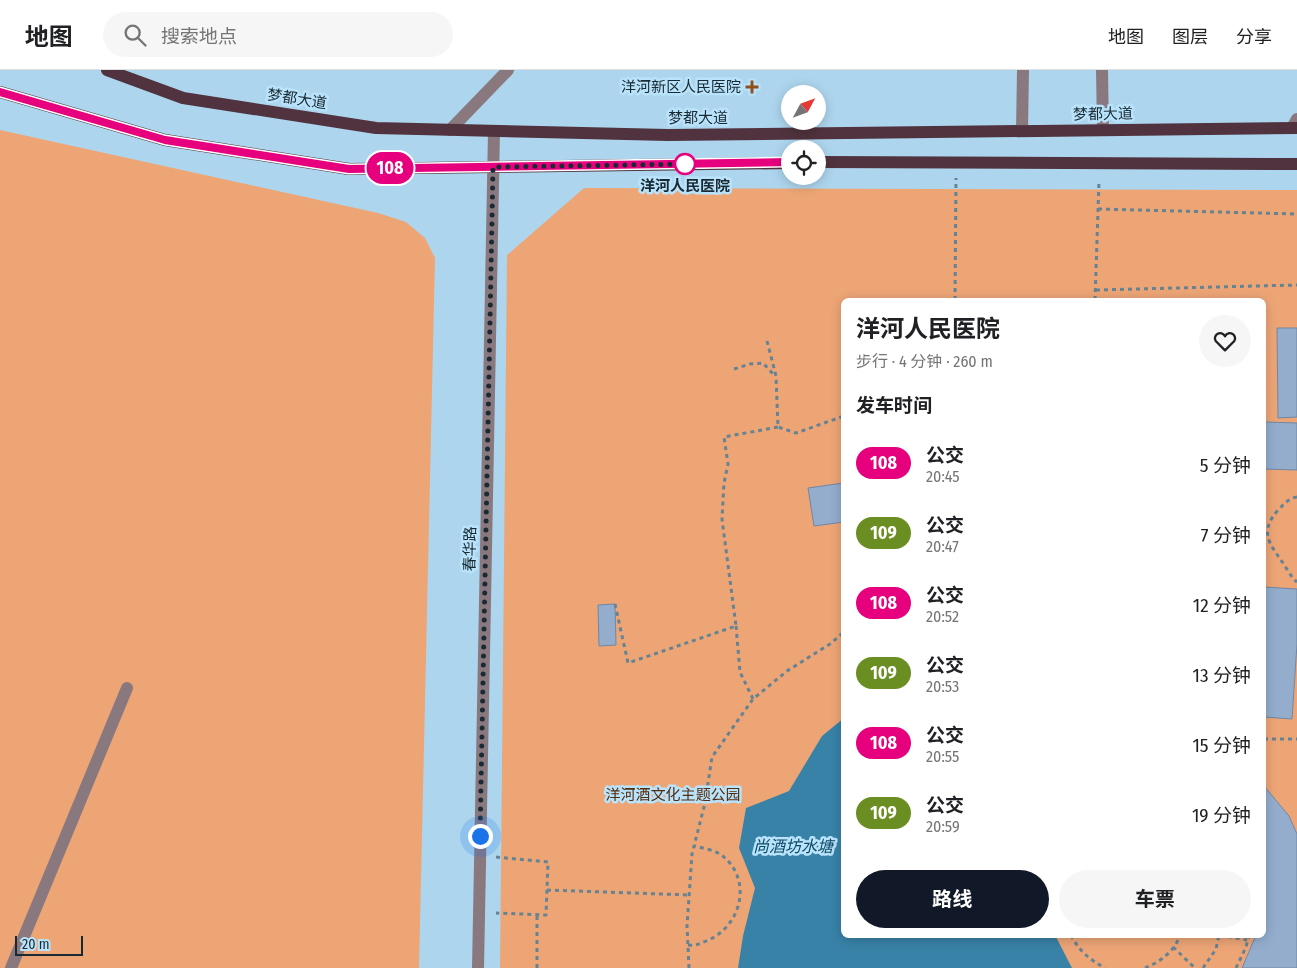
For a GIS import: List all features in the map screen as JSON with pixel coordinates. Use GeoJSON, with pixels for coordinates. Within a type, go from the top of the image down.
{"type":"FeatureCollection","features":[{"type":"Feature","properties":{"kind":"main road","name":"梦都大道"},"geometry":{"type":"LineString","coordinates":[[107,70],[183,98],[376,128],[668,135],[1103,130],[1295,125]]}},
{"type":"Feature","properties":{"kind":"main road"},"geometry":{"type":"LineString","coordinates":[[0,92],[165,140],[349,169],[781,162]]}},
{"type":"Feature","properties":{"kind":"main road"},"geometry":{"type":"LineString","coordinates":[[826,162],[1297,164]]}},
{"type":"Feature","properties":{"kind":"street"},"geometry":{"type":"LineString","coordinates":[[450,130],[508,70]]}},
{"type":"Feature","properties":{"kind":"street"},"geometry":{"type":"LineString","coordinates":[[1022,70],[1022,131]]}},
{"type":"Feature","properties":{"kind":"street"},"geometry":{"type":"LineString","coordinates":[[1102,70],[1103,130]]}},
{"type":"Feature","properties":{"kind":"street","name":"春华路"},"geometry":{"type":"LineString","coordinates":[[478,968],[494,131]]}},
{"type":"Feature","properties":{"kind":"street"},"geometry":{"type":"LineString","coordinates":[[11,968],[127,688]]}},
{"type":"Feature","properties":{"kind":"path"},"geometry":{"type":"LineString","coordinates":[[955,298],[956,162]]}},
{"type":"Feature","properties":{"kind":"path"},"geometry":{"type":"LineString","coordinates":[[1096,298],[1099,163]]}},
{"type":"Feature","properties":{"kind":"path"},"geometry":{"type":"LineString","coordinates":[[1098,209],[1297,214]]}},
{"type":"Feature","properties":{"kind":"path"},"geometry":{"type":"LineString","coordinates":[[1096,290],[1297,285]]}},
{"type":"Feature","properties":{"kind":"path"},"geometry":{"type":"LineString","coordinates":[[767,340],[776,376],[778,427]]}},
{"type":"Feature","properties":{"kind":"path"},"geometry":{"type":"LineString","coordinates":[[734,369],[750,364],[763,363],[776,376]]}},
{"type":"Feature","properties":{"kind":"path"},"geometry":{"type":"LineString","coordinates":[[753,699],[740,672],[722,519],[724,483],[728,464],[724,437],[778,427],[796,433],[841,417]]}},
{"type":"Feature","properties":{"kind":"path"},"geometry":{"type":"LineString","coordinates":[[1297,496],[1291,498],[1277,511],[1271,518],[1267,529],[1268,543],[1297,582]]}},
{"type":"Feature","properties":{"kind":"path"},"geometry":{"type":"LineString","coordinates":[[615,604],[628,663],[736,626]]}},
{"type":"Feature","properties":{"kind":"path"},"geometry":{"type":"LineString","coordinates":[[689,968],[690,894],[694,846],[705,803],[712,757],[753,699],[787,671],[830,644],[841,635]]}},
{"type":"Feature","properties":{"kind":"path"},"geometry":{"type":"LineString","coordinates":[[1266,740],[1297,739]]}},
{"type":"Feature","properties":{"kind":"path"},"geometry":{"type":"LineString","coordinates":[[688,945],[696,946],[721,934],[732,922],[741,894],[736,875],[729,862],[719,853],[694,846]]}},
{"type":"Feature","properties":{"kind":"path"},"geometry":{"type":"LineString","coordinates":[[479,913],[546,915],[548,862],[480,856]]}},
{"type":"Feature","properties":{"kind":"path"},"geometry":{"type":"LineString","coordinates":[[547,890],[690,894]]}},
{"type":"Feature","properties":{"kind":"path"},"geometry":{"type":"LineString","coordinates":[[537,968],[538,915]]}},
{"type":"Feature","properties":{"kind":"path"},"geometry":{"type":"LineString","coordinates":[[1072,938],[1076,947],[1090,960],[1105,968]]}},
{"type":"Feature","properties":{"kind":"path"},"geometry":{"type":"LineString","coordinates":[[1144,968],[1155,964],[1168,953],[1178,938]]}},
{"type":"Feature","properties":{"kind":"path"},"geometry":{"type":"LineString","coordinates":[[1203,968],[1216,949],[1219,938]]}},
{"type":"Feature","properties":{"kind":"path"},"geometry":{"type":"LineString","coordinates":[[1236,968],[1248,940],[1237,938]]}},
{"type":"Feature","properties":{"kind":"path"},"geometry":{"type":"LineString","coordinates":[[1173,947],[1195,968]]}},
{"type":"Feature","properties":{"kind":"green space"},"geometry":{"type":"Polygon","coordinates":[[[0,130],[378,213],[406,222],[425,238],[435,258],[419,968],[0,968],[0,130]]]}},
{"type":"Feature","properties":{"kind":"green space","name":"洋河酒文化主题公园"},"geometry":{"type":"Polygon","coordinates":[[[584,188],[1297,190],[1297,968],[500,968],[507,255],[584,188]]]}},
{"type":"Feature","properties":{"kind":"water","name":"尚酒坊水塘"},"geometry":{"type":"Polygon","coordinates":[[[841,720],[841,938],[1057,938],[1072,968],[738,968],[743,936],[755,888],[739,848],[746,808],[789,791],[822,736],[841,720]]]}},
{"type":"Feature","properties":{"kind":"building"},"geometry":{"type":"Polygon","coordinates":[[[1277,328],[1297,328],[1297,417],[1278,418],[1277,328]]]}},
{"type":"Feature","properties":{"kind":"building"},"geometry":{"type":"Polygon","coordinates":[[[1266,422],[1297,423],[1297,470],[1266,469],[1266,422]]]}},
{"type":"Feature","properties":{"kind":"building"},"geometry":{"type":"Polygon","coordinates":[[[841,483],[841,522],[814,526],[808,488],[841,483]]]}},
{"type":"Feature","properties":{"kind":"building"},"geometry":{"type":"Polygon","coordinates":[[[1266,587],[1297,589],[1297,644],[1292,719],[1266,717],[1266,587]]]}},
{"type":"Feature","properties":{"kind":"building"},"geometry":{"type":"Polygon","coordinates":[[[615,604],[616,645],[599,646],[598,605],[615,604]]]}},
{"type":"Feature","properties":{"kind":"building"},"geometry":{"type":"Polygon","coordinates":[[[1266,788],[1289,816],[1297,834],[1297,968],[1242,968],[1255,938],[1266,938],[1266,788]]]}},
{"type":"Feature","properties":{"kind":"bus line","name":"108"},"geometry":{"type":"LineString","coordinates":[[0,92],[165,140],[349,169],[781,162]]}},
{"type":"Feature","properties":{"kind":"place","name":"洋河新区人民医院"},"geometry":{"type":"Point","coordinates":[752,87]}},
{"type":"Feature","properties":{"kind":"place","name":"洋河人民医院"},"geometry":{"type":"Point","coordinates":[685,164]}},
{"type":"Feature","properties":{"kind":"route"},"geometry":{"type":"LineString","coordinates":[[480,836],[493,167],[691,164],[685,164]]}}]}
